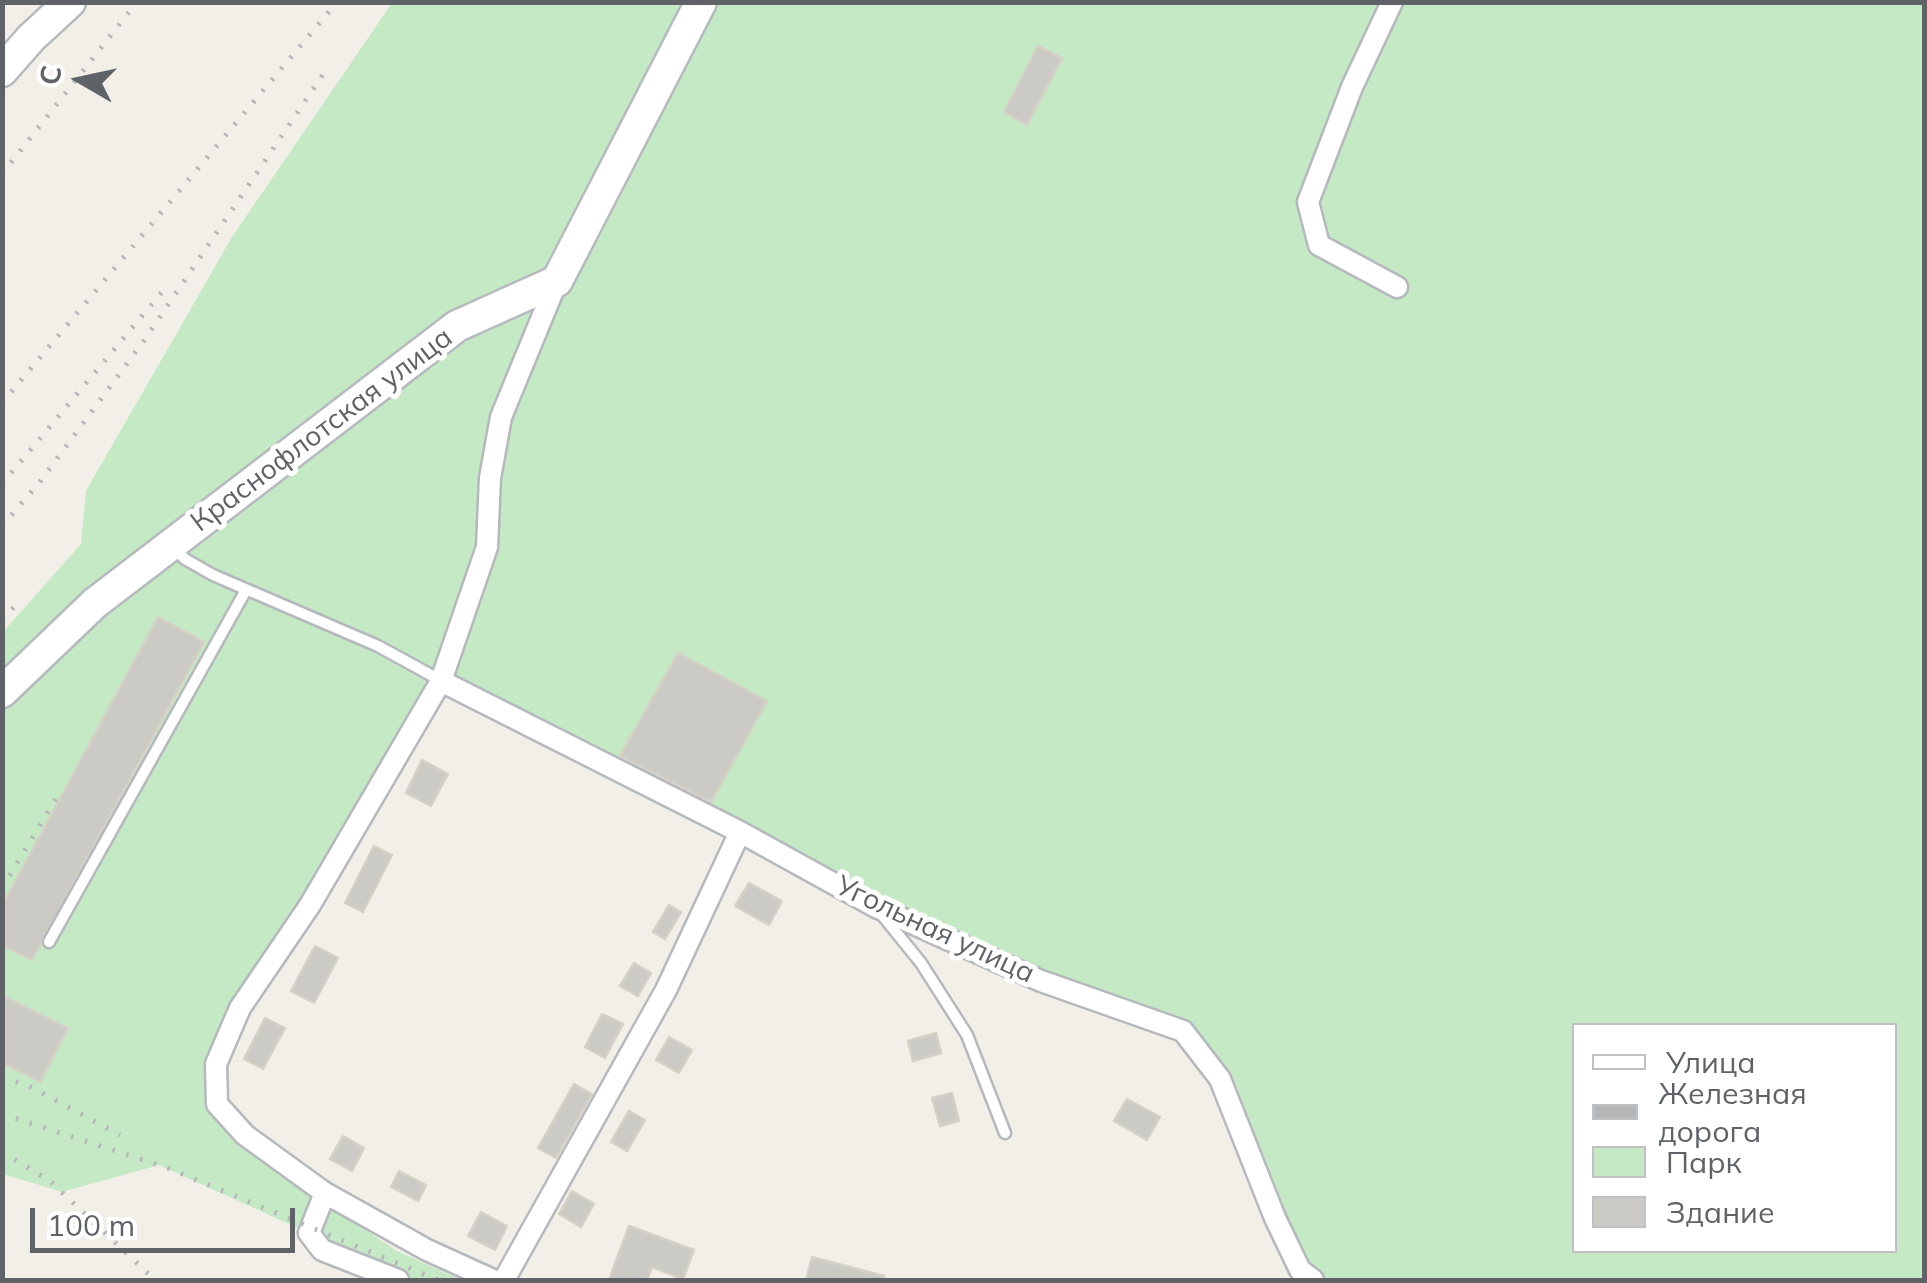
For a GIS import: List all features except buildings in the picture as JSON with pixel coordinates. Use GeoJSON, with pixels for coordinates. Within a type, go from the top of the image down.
{"type":"FeatureCollection","features":[{"type":"Feature","properties":{"kind":"street"},"geometry":{"type":"LineString","coordinates":[[2,72],[70,2]]}},
{"type":"Feature","properties":{"kind":"street"},"geometry":{"type":"LineString","coordinates":[[493,1280],[427,1250],[326,1193],[245,1135],[217,1104],[216,1064],[240,1008],[310,905],[441,681],[486,547],[490,478],[501,418],[556,281],[701,2]]}},
{"type":"Feature","properties":{"kind":"street"},"geometry":{"type":"LineString","coordinates":[[1392,2],[1352,87],[1308,202],[1318,245],[1397,287]]}},
{"type":"Feature","properties":{"kind":"street","name":"Краснофлотская улица"},"geometry":{"type":"LineString","coordinates":[[2,692],[94,603],[458,326],[556,281]]}},
{"type":"Feature","properties":{"kind":"street","name":"Угольная улица"},"geometry":{"type":"LineString","coordinates":[[441,681],[740,832],[876,907],[1042,981],[1183,1031],[1220,1078],[1275,1218],[1300,1270],[1313,1280]]}},
{"type":"Feature","properties":{"kind":"street"},"geometry":{"type":"LineString","coordinates":[[504,1280],[666,990],[740,832]]}},
{"type":"Feature","properties":{"kind":"street"},"geometry":{"type":"LineString","coordinates":[[326,1193],[309,1233],[322,1250],[398,1280]]}},
{"type":"Feature","properties":{"kind":"lane"},"geometry":{"type":"LineString","coordinates":[[171,545],[184,559],[378,646],[441,681]]}},
{"type":"Feature","properties":{"kind":"lane"},"geometry":{"type":"LineString","coordinates":[[50,942],[246,590]]}},
{"type":"Feature","properties":{"kind":"lane"},"geometry":{"type":"LineString","coordinates":[[876,907],[921,963],[967,1035],[1005,1133]]}},
{"type":"Feature","properties":{"kind":"green space"},"geometry":{"type":"Polygon","coordinates":[[[392,3],[1924,3],[1924,1280],[1313,1280],[1220,1079],[1183,1031],[1041,981],[704,814],[766,702],[679,654],[613,768],[441,681],[310,905],[230,1010],[206,1066],[206,1105],[235,1136],[302,1188],[397,1251],[461,1280],[397,1280],[309,1233],[159,1165],[62,1192],[3,1174],[3,632],[81,544],[86,491],[232,237],[392,3]]]}},
{"type":"Feature","properties":{"kind":"railway"},"geometry":{"type":"LineString","coordinates":[[2,174],[137,2]]}},
{"type":"Feature","properties":{"kind":"railway"},"geometry":{"type":"LineString","coordinates":[[2,403],[337,2]]}},
{"type":"Feature","properties":{"kind":"railway"},"geometry":{"type":"LineString","coordinates":[[2,526],[39,483],[143,342],[326,70]]}},
{"type":"Feature","properties":{"kind":"railway"},"geometry":{"type":"LineString","coordinates":[[2,484],[162,292]]}},
{"type":"Feature","properties":{"kind":"railway"},"geometry":{"type":"LineString","coordinates":[[2,620],[14,607]]}},
{"type":"Feature","properties":{"kind":"railway"},"geometry":{"type":"LineString","coordinates":[[2,888],[60,792]]}},
{"type":"Feature","properties":{"kind":"railway"},"geometry":{"type":"LineString","coordinates":[[2,1077],[29,1086],[120,1135]]}},
{"type":"Feature","properties":{"kind":"railway"},"geometry":{"type":"LineString","coordinates":[[2,1114],[165,1167],[438,1280]]}},
{"type":"Feature","properties":{"kind":"railway"},"geometry":{"type":"LineString","coordinates":[[2,1152],[50,1181],[155,1280]]}}]}
